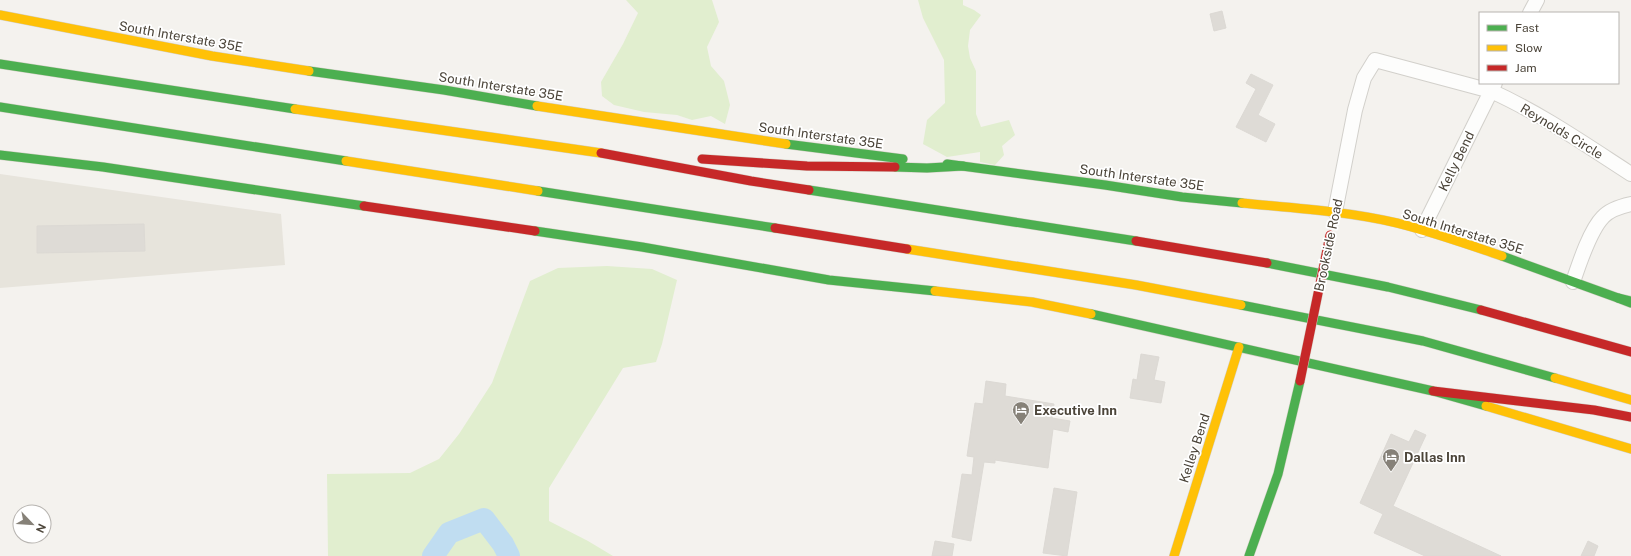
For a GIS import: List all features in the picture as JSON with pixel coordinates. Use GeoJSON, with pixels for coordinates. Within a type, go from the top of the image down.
{"type":"FeatureCollection","features":[{"type":"Feature","properties":{"kind":"main road","name":"South Interstate 35E"},"geometry":{"type":"LineString","coordinates":[[0,15],[167,48],[272,66],[444,90],[612,118],[786,144],[1106,185],[1333,224],[1396,223],[1544,270],[1573,282],[1631,302]]}},
{"type":"Feature","properties":{"kind":"main road"},"geometry":{"type":"LineString","coordinates":[[0,64],[174,91],[596,152],[751,181],[1247,259],[1388,287],[1455,303],[1560,330],[1631,352]]}},
{"type":"Feature","properties":{"kind":"main road"},"geometry":{"type":"LineString","coordinates":[[0,107],[1136,285],[1363,328],[1423,341],[1505,363],[1631,400]]}},
{"type":"Feature","properties":{"kind":"main road"},"geometry":{"type":"LineString","coordinates":[[596,152],[670,156]]}},
{"type":"Feature","properties":{"kind":"main road"},"geometry":{"type":"LineString","coordinates":[[0,155],[103,167],[642,247],[830,280],[1032,302],[1060,307],[1433,391],[1631,449]]}},
{"type":"Feature","properties":{"kind":"main road"},"geometry":{"type":"LineString","coordinates":[[692,158],[807,166],[927,168],[963,166]]}},
{"type":"Feature","properties":{"kind":"main road","name":"Brookside Road"},"geometry":{"type":"LineString","coordinates":[[1250,556],[1278,474],[1300,381],[1333,224]]}},
{"type":"Feature","properties":{"kind":"main road","name":"Kelley Bend"},"geometry":{"type":"LineString","coordinates":[[1174,556],[1239,347]]}},
{"type":"Feature","properties":{"kind":"main road"},"geometry":{"type":"LineString","coordinates":[[1433,391],[1594,410],[1631,417]]}},
{"type":"Feature","properties":{"kind":"street"},"geometry":{"type":"LineString","coordinates":[[1531,12],[1537,0]]}},
{"type":"Feature","properties":{"kind":"street","name":"Brookside Road"},"geometry":{"type":"LineString","coordinates":[[1333,224],[1355,110],[1364,78],[1368,68],[1375,60],[1479,84]]}},
{"type":"Feature","properties":{"kind":"street","name":"Brookside Road"},"geometry":{"type":"LineString","coordinates":[[1480,84],[1493,87]]}},
{"type":"Feature","properties":{"kind":"street","name":"Reynolds Circle"},"geometry":{"type":"LineString","coordinates":[[1493,87],[1631,174]]}},
{"type":"Feature","properties":{"kind":"street","name":"Kelly Bend"},"geometry":{"type":"LineString","coordinates":[[1422,230],[1493,87]]}},
{"type":"Feature","properties":{"kind":"street"},"geometry":{"type":"LineString","coordinates":[[1573,282],[1595,227],[1604,216],[1619,207],[1631,204]]}},
{"type":"Feature","properties":{"kind":"shaded area"},"geometry":{"type":"Polygon","coordinates":[[[0,174],[281,214],[285,265],[0,288],[0,174]]]}},
{"type":"Feature","properties":{"kind":"green space"},"geometry":{"type":"Polygon","coordinates":[[[626,0],[712,0],[719,22],[707,47],[711,66],[724,81],[730,105],[725,124],[711,116],[692,120],[677,115],[644,112],[614,105],[602,96],[601,82],[623,44],[638,13],[626,0]]]}},
{"type":"Feature","properties":{"kind":"green space"},"geometry":{"type":"Polygon","coordinates":[[[918,0],[963,0],[963,5],[981,15],[970,30],[968,46],[970,58],[976,71],[976,114],[981,127],[1009,120],[1015,135],[1002,146],[1004,155],[995,165],[980,162],[980,152],[947,157],[923,144],[927,120],[945,103],[944,60],[923,18],[918,0]]]}},
{"type":"Feature","properties":{"kind":"green space"},"geometry":{"type":"Polygon","coordinates":[[[607,266],[652,269],[677,280],[662,344],[656,362],[623,368],[549,488],[549,521],[613,556],[328,556],[327,474],[410,473],[439,459],[459,434],[492,383],[530,281],[558,268],[607,266]]]}},
{"type":"Feature","properties":{"kind":"building"},"geometry":{"type":"Polygon","coordinates":[[[1222,11],[1226,28],[1214,31],[1210,14],[1222,11]]]}},
{"type":"Feature","properties":{"kind":"building"},"geometry":{"type":"Polygon","coordinates":[[[1251,74],[1273,85],[1258,115],[1275,124],[1266,142],[1236,127],[1256,89],[1246,83],[1251,74]]]}},
{"type":"Feature","properties":{"kind":"building"},"geometry":{"type":"Polygon","coordinates":[[[144,224],[145,251],[37,253],[37,226],[144,224]]]}},
{"type":"Feature","properties":{"kind":"building"},"geometry":{"type":"Polygon","coordinates":[[[1141,354],[1159,357],[1154,380],[1165,382],[1161,403],[1130,398],[1133,379],[1137,380],[1141,354]]]}},
{"type":"Feature","properties":{"kind":"building","name":"Executive Inn"},"geometry":{"type":"Polygon","coordinates":[[[986,381],[1006,384],[1005,396],[1054,404],[1052,418],[1070,421],[1068,432],[1053,429],[1048,468],[995,460],[995,463],[984,462],[971,541],[952,537],[962,474],[972,475],[974,457],[967,456],[975,403],[983,404],[986,381]]]}},
{"type":"Feature","properties":{"kind":"building","name":"Dallas Inn"},"geometry":{"type":"Polygon","coordinates":[[[1415,430],[1426,435],[1393,506],[1501,556],[1425,556],[1374,533],[1383,514],[1360,503],[1391,434],[1409,442],[1415,430]]]}},
{"type":"Feature","properties":{"kind":"building"},"geometry":{"type":"Polygon","coordinates":[[[1054,488],[1077,492],[1067,556],[1043,553],[1054,488]]]}},
{"type":"Feature","properties":{"kind":"building"},"geometry":{"type":"Polygon","coordinates":[[[935,541],[954,544],[952,556],[932,556],[935,541]]]}},
{"type":"Feature","properties":{"kind":"building"},"geometry":{"type":"Polygon","coordinates":[[[1588,541],[1598,546],[1594,556],[1581,556],[1588,541]]]}},
{"type":"Feature","properties":{"kind":"waterway"},"geometry":{"type":"LineString","coordinates":[[433,556],[449,533],[484,519],[503,544],[509,556]]}},
{"type":"Feature","properties":{"kind":"traffic: fast"},"geometry":{"type":"LineString","coordinates":[[0,64],[295,109]]}},
{"type":"Feature","properties":{"kind":"traffic: fast"},"geometry":{"type":"LineString","coordinates":[[309,71],[444,90],[537,106]]}},
{"type":"Feature","properties":{"kind":"traffic: fast"},"geometry":{"type":"LineString","coordinates":[[0,107],[346,161]]}},
{"type":"Feature","properties":{"kind":"traffic: fast"},"geometry":{"type":"LineString","coordinates":[[786,144],[903,159]]}},
{"type":"Feature","properties":{"kind":"traffic: fast"},"geometry":{"type":"LineString","coordinates":[[0,155],[103,167],[364,206]]}},
{"type":"Feature","properties":{"kind":"traffic: fast"},"geometry":{"type":"LineString","coordinates":[[947,164],[1182,197],[1242,203]]}},
{"type":"Feature","properties":{"kind":"traffic: fast"},"geometry":{"type":"LineString","coordinates":[[895,167],[927,168],[963,166]]}},
{"type":"Feature","properties":{"kind":"traffic: fast"},"geometry":{"type":"LineString","coordinates":[[809,190],[1136,241]]}},
{"type":"Feature","properties":{"kind":"traffic: fast"},"geometry":{"type":"LineString","coordinates":[[538,191],[775,228]]}},
{"type":"Feature","properties":{"kind":"traffic: fast"},"geometry":{"type":"LineString","coordinates":[[535,231],[642,247],[829,280],[935,291]]}},
{"type":"Feature","properties":{"kind":"traffic: fast"},"geometry":{"type":"LineString","coordinates":[[1502,256],[1618,298],[1631,301]]}},
{"type":"Feature","properties":{"kind":"traffic: fast"},"geometry":{"type":"LineString","coordinates":[[1267,263],[1388,287],[1481,310]]}},
{"type":"Feature","properties":{"kind":"traffic: fast"},"geometry":{"type":"LineString","coordinates":[[1618,298],[1631,303]]}},
{"type":"Feature","properties":{"kind":"traffic: fast"},"geometry":{"type":"LineString","coordinates":[[1241,305],[1423,341],[1555,378]]}},
{"type":"Feature","properties":{"kind":"traffic: fast"},"geometry":{"type":"LineString","coordinates":[[1091,314],[1433,391],[1486,406]]}},
{"type":"Feature","properties":{"kind":"traffic: fast"},"geometry":{"type":"LineString","coordinates":[[1249,556],[1278,474],[1300,381]]}},
{"type":"Feature","properties":{"kind":"traffic: slow"},"geometry":{"type":"LineString","coordinates":[[0,15],[212,56],[309,71]]}},
{"type":"Feature","properties":{"kind":"traffic: slow"},"geometry":{"type":"LineString","coordinates":[[537,106],[786,144]]}},
{"type":"Feature","properties":{"kind":"traffic: slow"},"geometry":{"type":"LineString","coordinates":[[295,109],[601,153]]}},
{"type":"Feature","properties":{"kind":"traffic: slow"},"geometry":{"type":"LineString","coordinates":[[346,161],[538,191]]}},
{"type":"Feature","properties":{"kind":"traffic: slow"},"geometry":{"type":"LineString","coordinates":[[1242,203],[1320,210],[1378,219],[1424,230],[1502,256]]}},
{"type":"Feature","properties":{"kind":"traffic: slow"},"geometry":{"type":"LineString","coordinates":[[907,249],[1136,285],[1241,305]]}},
{"type":"Feature","properties":{"kind":"traffic: slow"},"geometry":{"type":"LineString","coordinates":[[935,291],[1032,302],[1091,314]]}},
{"type":"Feature","properties":{"kind":"traffic: slow"},"geometry":{"type":"LineString","coordinates":[[1174,556],[1239,347]]}},
{"type":"Feature","properties":{"kind":"traffic: slow"},"geometry":{"type":"LineString","coordinates":[[1555,378],[1631,400]]}},
{"type":"Feature","properties":{"kind":"traffic: slow"},"geometry":{"type":"LineString","coordinates":[[1486,406],[1631,449]]}},
{"type":"Feature","properties":{"kind":"traffic: jam"},"geometry":{"type":"LineString","coordinates":[[601,153],[751,181],[809,190]]}},
{"type":"Feature","properties":{"kind":"traffic: jam"},"geometry":{"type":"LineString","coordinates":[[702,159],[807,166],[895,167]]}},
{"type":"Feature","properties":{"kind":"traffic: jam"},"geometry":{"type":"LineString","coordinates":[[364,206],[535,231]]}},
{"type":"Feature","properties":{"kind":"traffic: jam"},"geometry":{"type":"LineString","coordinates":[[775,228],[907,249]]}},
{"type":"Feature","properties":{"kind":"traffic: jam"},"geometry":{"type":"LineString","coordinates":[[1300,381],[1330,235]]}},
{"type":"Feature","properties":{"kind":"traffic: jam"},"geometry":{"type":"LineString","coordinates":[[1136,241],[1267,263]]}},
{"type":"Feature","properties":{"kind":"traffic: jam"},"geometry":{"type":"LineString","coordinates":[[1481,310],[1631,352]]}},
{"type":"Feature","properties":{"kind":"traffic: jam"},"geometry":{"type":"LineString","coordinates":[[1433,391],[1594,410],[1631,417]]}},
{"type":"Feature","properties":{"kind":"place","name":"Executive Inn"},"geometry":{"type":"Point","coordinates":[1021,425]}},
{"type":"Feature","properties":{"kind":"place","name":"Dallas Inn"},"geometry":{"type":"Point","coordinates":[1391,472]}}]}
